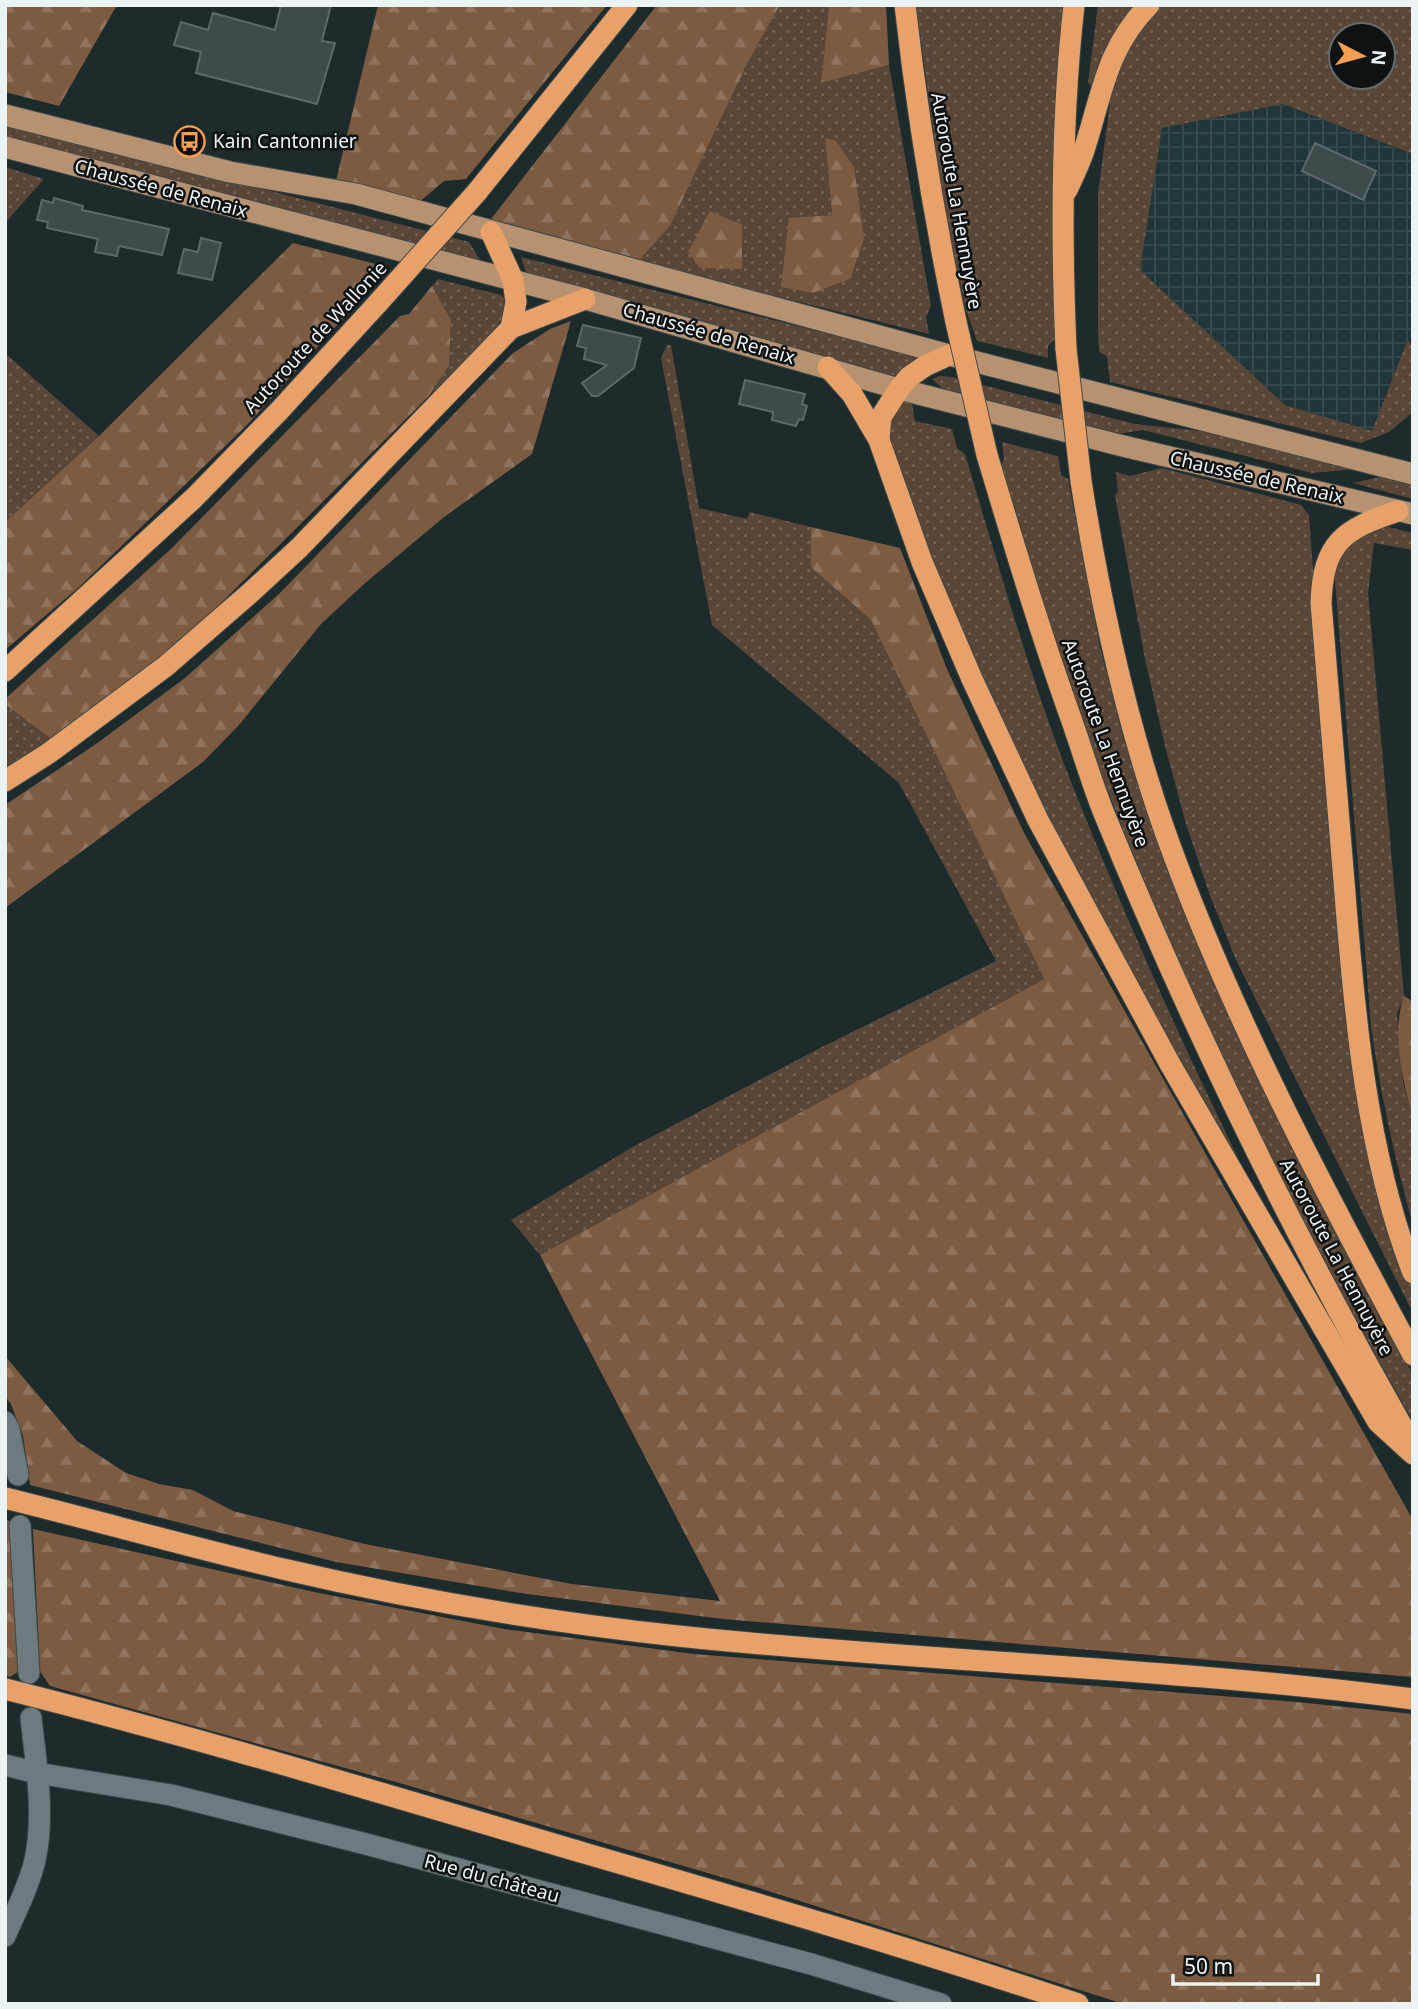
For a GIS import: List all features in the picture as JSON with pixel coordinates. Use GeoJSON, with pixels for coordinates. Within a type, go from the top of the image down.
{"type":"FeatureCollection","features":[{"type":"Feature","properties":{"kind":"highway","name":"Autoroute de Wallonie"},"geometry":{"type":"LineString","coordinates":[[5,671],[194,498],[279,411],[477,192],[627,5]]}},
{"type":"Feature","properties":{"kind":"highway","name":"Autoroute La Hennuyère"},"geometry":{"type":"LineString","coordinates":[[905,5],[930,197],[987,455],[1023,576],[1102,809],[1213,1063],[1299,1234],[1413,1445]]}},
{"type":"Feature","properties":{"kind":"highway","name":"Autoroute La Hennuyère"},"geometry":{"type":"LineString","coordinates":[[1074,5],[1067,69],[1062,202],[1066,349],[1081,481],[1109,634],[1142,759],[1167,838],[1196,912],[1246,1030],[1413,1356]]}},
{"type":"Feature","properties":{"kind":"highway"},"geometry":{"type":"LineString","coordinates":[[1062,202],[1082,156],[1098,95],[1111,59],[1138,16],[1149,5]]}},
{"type":"Feature","properties":{"kind":"highway"},"geometry":{"type":"LineString","coordinates":[[491,232],[513,280],[516,302],[512,328]]}},
{"type":"Feature","properties":{"kind":"highway"},"geometry":{"type":"LineString","coordinates":[[5,781],[49,753],[166,666],[249,594],[299,548],[512,328],[585,299]]}},
{"type":"Feature","properties":{"kind":"highway"},"geometry":{"type":"LineString","coordinates":[[879,440],[881,417],[899,389],[909,377],[949,355]]}},
{"type":"Feature","properties":{"kind":"highway"},"geometry":{"type":"LineString","coordinates":[[828,367],[852,394],[879,440],[922,562],[972,680],[1038,820],[1088,916],[1170,1064],[1378,1422],[1413,1454]]}},
{"type":"Feature","properties":{"kind":"highway"},"geometry":{"type":"LineString","coordinates":[[1405,512],[1362,523],[1345,535],[1325,567],[1321,603],[1351,970],[1362,1055],[1384,1180],[1394,1221],[1413,1273]]}},
{"type":"Feature","properties":{"kind":"highway"},"geometry":{"type":"LineString","coordinates":[[5,1498],[284,1569],[401,1594],[548,1618],[677,1636],[907,1656],[1185,1675],[1413,1699]]}},
{"type":"Feature","properties":{"kind":"highway"},"geometry":{"type":"LineString","coordinates":[[5,1689],[361,1786],[808,1918],[1078,2004]]}},
{"type":"Feature","properties":{"kind":"main road","name":"Chaussée de Renaix"},"geometry":{"type":"LineString","coordinates":[[5,115],[230,172],[356,194],[949,355],[1413,474]]}},
{"type":"Feature","properties":{"kind":"main road","name":"Chaussée de Renaix"},"geometry":{"type":"LineString","coordinates":[[5,148],[585,299],[899,389],[1123,446],[1405,512]]}},
{"type":"Feature","properties":{"kind":"street"},"geometry":{"type":"LineString","coordinates":[[5,1422],[9,1429],[18,1475]]}},
{"type":"Feature","properties":{"kind":"street"},"geometry":{"type":"LineString","coordinates":[[20,1526],[29,1673]]}},
{"type":"Feature","properties":{"kind":"street"},"geometry":{"type":"LineString","coordinates":[[5,1936],[35,1860],[39,1820],[31,1718]]}},
{"type":"Feature","properties":{"kind":"street","name":"Rue du château"},"geometry":{"type":"LineString","coordinates":[[5,1765],[37,1773],[171,1795],[366,1844],[811,1964],[942,2004]]}},
{"type":"Feature","properties":{"kind":"shaded area"},"geometry":{"type":"Polygon","coordinates":[[[780,5],[829,5],[821,83],[889,65],[931,306],[926,317],[929,334],[638,262],[670,226],[747,64],[780,5]],[[825,139],[832,215],[789,219],[849,279],[825,139]]]}},
{"type":"Feature","properties":{"kind":"shaded area"},"geometry":{"type":"Polygon","coordinates":[[[916,5],[1064,5],[1052,176],[1055,339],[1048,346],[1048,358],[977,341],[966,310],[945,215],[916,5]]]}},
{"type":"Feature","properties":{"kind":"shaded area"},"geometry":{"type":"Polygon","coordinates":[[[1098,5],[1413,5],[1413,154],[1283,104],[1162,128],[1140,270],[1285,405],[1372,431],[1408,339],[1413,350],[1413,412],[1389,432],[1361,443],[1110,382],[1107,356],[1099,352],[1098,193],[1110,103],[1088,83],[1098,5]]]}},
{"type":"Feature","properties":{"kind":"shaded area"},"geometry":{"type":"Polygon","coordinates":[[[1283,104],[1413,154],[1413,338],[1408,339],[1372,431],[1285,405],[1140,270],[1162,128],[1283,104]]]}},
{"type":"Feature","properties":{"kind":"shaded area"},"geometry":{"type":"Polygon","coordinates":[[[5,123],[469,242],[483,265],[5,140],[5,123]]]}},
{"type":"Feature","properties":{"kind":"shaded area"},"geometry":{"type":"Polygon","coordinates":[[[5,167],[44,179],[5,223],[5,167]]]}},
{"type":"Feature","properties":{"kind":"shaded area"},"geometry":{"type":"Polygon","coordinates":[[[521,257],[925,358],[899,377],[528,278],[521,257]]]}},
{"type":"Feature","properties":{"kind":"shaded area"},"geometry":{"type":"Polygon","coordinates":[[[438,279],[501,295],[507,301],[503,315],[487,341],[427,398],[449,366],[451,320],[432,286],[438,279]]]}},
{"type":"Feature","properties":{"kind":"shaded area"},"geometry":{"type":"Polygon","coordinates":[[[667,345],[671,345],[699,508],[747,519],[750,512],[811,527],[811,566],[871,620],[1044,979],[540,1255],[511,1220],[636,1145],[820,1048],[996,961],[899,783],[712,625],[661,358],[667,345]]]}},
{"type":"Feature","properties":{"kind":"shaded area"},"geometry":{"type":"Polygon","coordinates":[[[5,353],[99,436],[5,522],[5,353]]]}},
{"type":"Feature","properties":{"kind":"shaded area"},"geometry":{"type":"Polygon","coordinates":[[[940,376],[1135,424],[1200,431],[1355,469],[1312,473],[1143,430],[1118,434],[955,394],[932,379],[940,376]]]}},
{"type":"Feature","properties":{"kind":"shaded area"},"geometry":{"type":"Polygon","coordinates":[[[901,401],[912,403],[915,421],[952,429],[957,448],[965,454],[1003,582],[1059,751],[1114,887],[1242,1166],[1240,1168],[1087,898],[964,648],[887,438],[892,415],[901,401]]]}},
{"type":"Feature","properties":{"kind":"shaded area"},"geometry":{"type":"Polygon","coordinates":[[[1002,442],[1058,456],[1061,475],[1068,479],[1100,647],[1124,740],[1155,836],[1236,1034],[1313,1189],[1413,1375],[1413,1421],[1322,1257],[1279,1173],[1197,1004],[1159,918],[1090,743],[1043,605],[1001,465],[1004,460],[1002,442]]]}},
{"type":"Feature","properties":{"kind":"shaded area"},"geometry":{"type":"Polygon","coordinates":[[[1162,468],[1301,505],[1309,515],[1344,986],[1413,1290],[1413,1313],[1236,960],[1209,893],[1186,824],[1145,659],[1115,496],[1118,491],[1116,472],[1130,476],[1162,468]]]}},
{"type":"Feature","properties":{"kind":"shaded area"},"geometry":{"type":"Polygon","coordinates":[[[1380,477],[1413,486],[1413,499],[1353,483],[1380,477]]]}},
{"type":"Feature","properties":{"kind":"shaded area"},"geometry":{"type":"Polygon","coordinates":[[[1388,527],[1413,533],[1413,550],[1374,543],[1368,593],[1404,996],[1397,1014],[1403,1082],[1413,1119],[1413,1225],[1389,1126],[1371,1025],[1334,569],[1354,538],[1367,531],[1388,527]]]}},
{"type":"Feature","properties":{"kind":"shaded area"},"geometry":{"type":"Polygon","coordinates":[[[5,704],[52,740],[5,770],[5,704]]]}},
{"type":"Feature","properties":{"kind":"green space"},"geometry":{"type":"Polygon","coordinates":[[[5,5],[117,5],[59,106],[5,92],[5,5]]]}},
{"type":"Feature","properties":{"kind":"green space"},"geometry":{"type":"Polygon","coordinates":[[[378,5],[607,5],[466,179],[444,181],[417,204],[336,181],[378,5]]]}},
{"type":"Feature","properties":{"kind":"green space"},"geometry":{"type":"Polygon","coordinates":[[[657,5],[780,5],[747,64],[670,226],[638,262],[488,223],[657,5]]]}},
{"type":"Feature","properties":{"kind":"green space"},"geometry":{"type":"Polygon","coordinates":[[[829,5],[886,5],[889,65],[821,83],[829,5]]]}},
{"type":"Feature","properties":{"kind":"green space"},"geometry":{"type":"Polygon","coordinates":[[[825,138],[836,141],[854,167],[864,239],[850,279],[813,293],[781,287],[789,218],[832,215],[825,138]]]}},
{"type":"Feature","properties":{"kind":"green space"},"geometry":{"type":"Polygon","coordinates":[[[710,211],[742,225],[742,269],[700,268],[688,252],[710,211]]]}},
{"type":"Feature","properties":{"kind":"green space"},"geometry":{"type":"Polygon","coordinates":[[[293,243],[376,264],[350,293],[356,304],[247,425],[78,588],[5,650],[5,522],[99,436],[293,243]]]}},
{"type":"Feature","properties":{"kind":"green space"},"geometry":{"type":"Polygon","coordinates":[[[432,286],[451,320],[449,366],[427,398],[214,610],[131,683],[52,740],[5,704],[5,699],[172,548],[400,316],[409,314],[432,286]]]}},
{"type":"Feature","properties":{"kind":"green space"},"geometry":{"type":"Polygon","coordinates":[[[571,321],[532,454],[444,517],[321,624],[239,725],[203,762],[5,908],[5,805],[96,744],[185,678],[279,594],[513,353],[550,329],[571,321]]]}},
{"type":"Feature","properties":{"kind":"green space"},"geometry":{"type":"Polygon","coordinates":[[[811,527],[900,548],[947,669],[1024,833],[1413,1520],[1413,1677],[723,1619],[520,1593],[336,1562],[30,1485],[23,1436],[11,1404],[5,1396],[5,1356],[77,1441],[126,1473],[159,1484],[193,1490],[233,1511],[365,1544],[572,1584],[720,1601],[540,1255],[1044,979],[871,620],[811,567],[811,527]]]}},
{"type":"Feature","properties":{"kind":"green space"},"geometry":{"type":"Polygon","coordinates":[[[1404,996],[1413,1002],[1413,1119],[1402,1073],[1398,1041],[1400,1010],[1404,996]]]}},
{"type":"Feature","properties":{"kind":"green space"},"geometry":{"type":"Polygon","coordinates":[[[5,1519],[12,1522],[22,1669],[10,1677],[5,1675],[5,1519]]]}},
{"type":"Feature","properties":{"kind":"green space"},"geometry":{"type":"Polygon","coordinates":[[[33,1529],[314,1592],[504,1629],[694,1654],[1297,1702],[1413,1714],[1413,2004],[1124,2004],[759,1888],[403,1784],[50,1686],[40,1671],[33,1529]]]}},
{"type":"Feature","properties":{"kind":"building"},"geometry":{"type":"Polygon","coordinates":[[[281,5],[331,5],[322,41],[335,43],[317,104],[196,73],[201,52],[174,45],[181,22],[208,30],[213,13],[275,30],[281,5]]]}},
{"type":"Feature","properties":{"kind":"building"},"geometry":{"type":"Polygon","coordinates":[[[1315,143],[1376,171],[1363,200],[1302,171],[1315,143]]]}},
{"type":"Feature","properties":{"kind":"building"},"geometry":{"type":"Polygon","coordinates":[[[54,198],[83,206],[82,210],[169,229],[162,255],[119,246],[117,256],[95,252],[98,239],[47,228],[48,222],[37,220],[42,200],[53,203],[54,198]]]}},
{"type":"Feature","properties":{"kind":"building"},"geometry":{"type":"Polygon","coordinates":[[[201,238],[221,243],[212,280],[178,273],[184,249],[198,252],[201,238]]]}},
{"type":"Feature","properties":{"kind":"building"},"geometry":{"type":"Polygon","coordinates":[[[583,325],[641,338],[634,368],[598,396],[592,396],[582,383],[607,365],[584,359],[586,348],[577,346],[583,325]]]}},
{"type":"Feature","properties":{"kind":"building"},"geometry":{"type":"Polygon","coordinates":[[[745,380],[805,394],[802,404],[807,406],[803,420],[799,419],[796,426],[772,420],[773,412],[739,404],[745,380]]]}},
{"type":"Feature","properties":{"kind":"place","name":"Kain Cantonnier"},"geometry":{"type":"Point","coordinates":[190,141]}}]}
